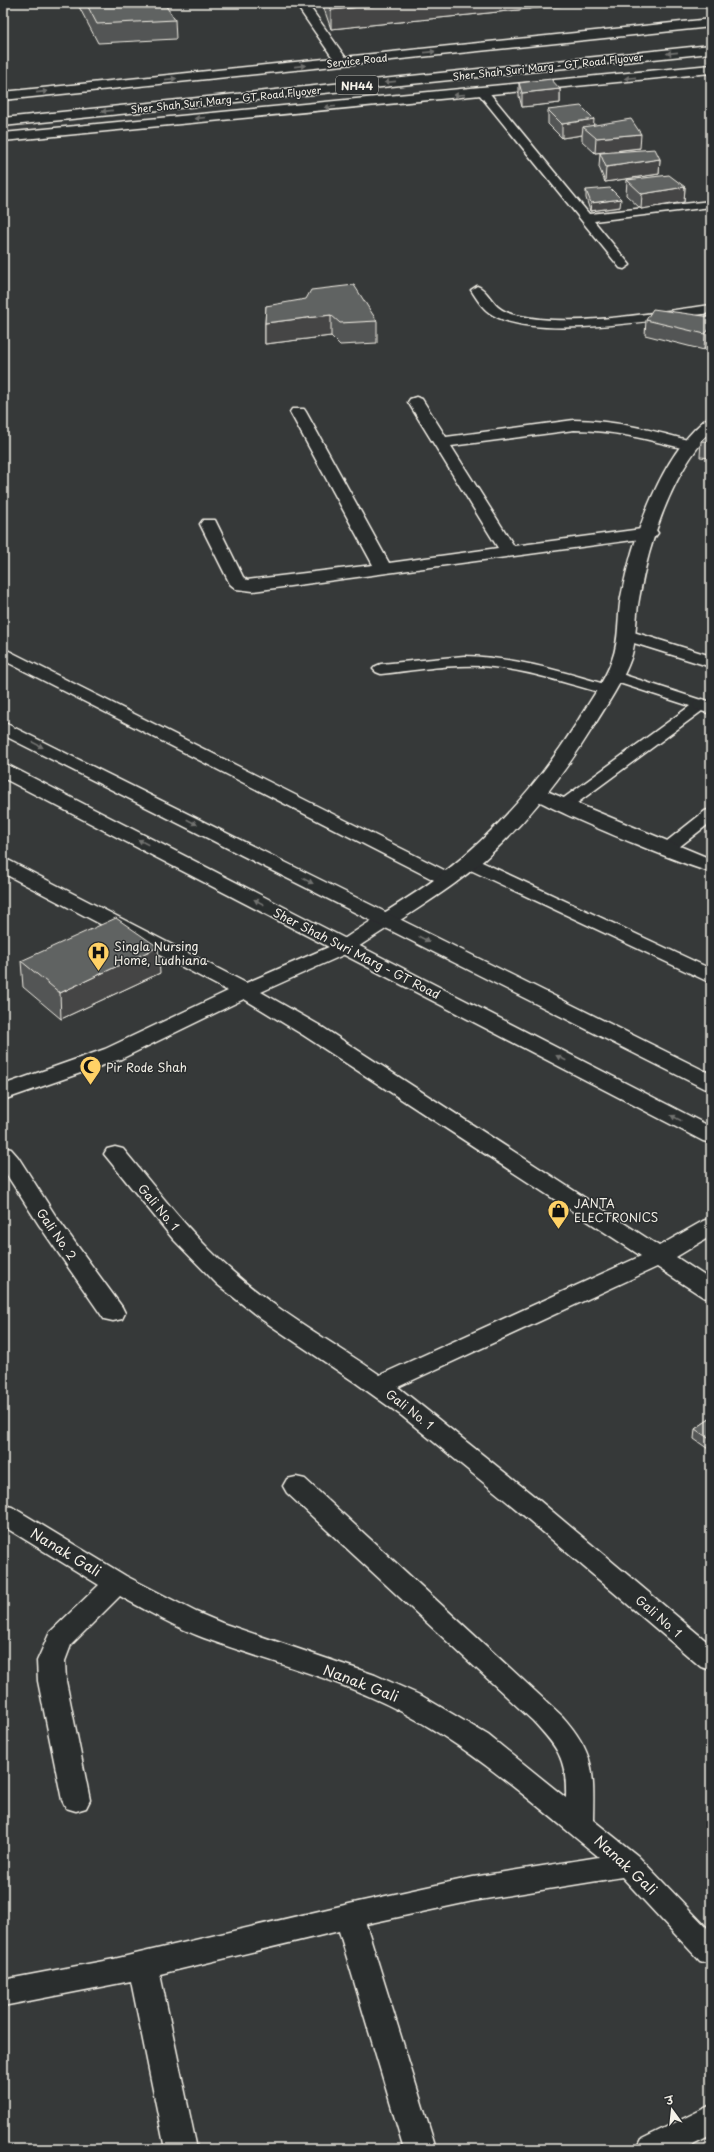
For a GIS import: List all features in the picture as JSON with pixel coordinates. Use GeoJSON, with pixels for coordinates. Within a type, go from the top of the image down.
{"type":"FeatureCollection","features":[{"type":"Feature","properties":{"kind":"main road"},"geometry":{"type":"LineString","coordinates":[[301,3],[342,62]]}},
{"type":"Feature","properties":{"kind":"main road","name":"Service Road"},"geometry":{"type":"LineString","coordinates":[[3,96],[711,23]]}},
{"type":"Feature","properties":{"kind":"main road","name":"Sher Shah Suri Marg - GT Road Flyover"},"geometry":{"type":"LineString","coordinates":[[289,80],[711,37]]}},
{"type":"Feature","properties":{"kind":"main road","name":"Sher Shah Suri Marg - GT Road Flyover"},"geometry":{"type":"LineString","coordinates":[[3,122],[711,49]]}},
{"type":"Feature","properties":{"kind":"main road"},"geometry":{"type":"LineString","coordinates":[[3,137],[711,69]]}},
{"type":"Feature","properties":{"kind":"main road","name":"Sher Shah Suri Marg - GT Road Flyover"},"geometry":{"type":"LineString","coordinates":[[250,84],[266,82]]}},
{"type":"Feature","properties":{"kind":"main road","name":"Sher Shah Suri Marg - GT Road Flyover"},"geometry":{"type":"LineString","coordinates":[[3,109],[226,86]]}},
{"type":"Feature","properties":{"kind":"main road"},"geometry":{"type":"LineString","coordinates":[[416,402],[509,552]]}},
{"type":"Feature","properties":{"kind":"main road"},"geometry":{"type":"LineString","coordinates":[[298,412],[383,568]]}},
{"type":"Feature","properties":{"kind":"main road"},"geometry":{"type":"LineString","coordinates":[[3,1093],[113,1054],[245,991],[345,946],[447,879],[469,862],[537,793],[578,737],[611,683],[623,656],[627,635],[629,600],[636,568],[649,533],[672,473],[689,445],[711,422]]}},
{"type":"Feature","properties":{"kind":"main road"},"geometry":{"type":"LineString","coordinates":[[441,442],[574,425],[595,424],[614,426],[689,445]]}},
{"type":"Feature","properties":{"kind":"main road"},"geometry":{"type":"LineString","coordinates":[[209,524],[236,580],[242,585],[253,586],[649,533]]}},
{"type":"Feature","properties":{"kind":"main road"},"geometry":{"type":"LineString","coordinates":[[627,635],[711,662]]}},
{"type":"Feature","properties":{"kind":"main road"},"geometry":{"type":"LineString","coordinates":[[3,653],[447,879]]}},
{"type":"Feature","properties":{"kind":"main road"},"geometry":{"type":"LineString","coordinates":[[3,728],[711,1083]]}},
{"type":"Feature","properties":{"kind":"main road","name":"Sher Shah Suri Marg - GT Road"},"geometry":{"type":"LineString","coordinates":[[3,770],[711,1136]]}},
{"type":"Feature","properties":{"kind":"main road"},"geometry":{"type":"LineString","coordinates":[[537,793],[563,806],[711,866]]}},
{"type":"Feature","properties":{"kind":"main road"},"geometry":{"type":"LineString","coordinates":[[469,862],[711,978]]}},
{"type":"Feature","properties":{"kind":"main road"},"geometry":{"type":"LineString","coordinates":[[3,865],[245,991],[311,1030],[711,1291]]}},
{"type":"Feature","properties":{"kind":"main road","name":"Gali No. 2"},"geometry":{"type":"LineString","coordinates":[[3,1154],[10,1162],[47,1220],[113,1313]]}},
{"type":"Feature","properties":{"kind":"main road","name":"Gali No. 1"},"geometry":{"type":"LineString","coordinates":[[115,1154],[189,1243],[225,1278],[262,1308],[380,1385],[483,1466],[711,1660]]}},
{"type":"Feature","properties":{"kind":"main road"},"geometry":{"type":"LineString","coordinates":[[380,1385],[659,1257],[711,1226]]}},
{"type":"Feature","properties":{"kind":"main road"},"geometry":{"type":"LineString","coordinates":[[296,1486],[543,1713],[565,1738],[576,1760],[579,1774],[579,1823]]}},
{"type":"Feature","properties":{"kind":"main road","name":"Nanak Gali"},"geometry":{"type":"LineString","coordinates":[[3,1514],[117,1583],[212,1630],[365,1682],[412,1704],[478,1743],[628,1864],[711,1952]]}},
{"type":"Feature","properties":{"kind":"main road"},"geometry":{"type":"LineString","coordinates":[[76,1800],[52,1681],[51,1661],[60,1639],[117,1583]]}},
{"type":"Feature","properties":{"kind":"main road"},"geometry":{"type":"LineString","coordinates":[[3,1993],[143,1966],[349,1916],[473,1889],[628,1864]]}},
{"type":"Feature","properties":{"kind":"main road"},"geometry":{"type":"LineString","coordinates":[[349,1916],[420,2149]]}},
{"type":"Feature","properties":{"kind":"main road"},"geometry":{"type":"LineString","coordinates":[[143,1966],[181,2149]]}},
{"type":"Feature","properties":{"kind":"main road"},"geometry":{"type":"LineString","coordinates":[[652,2149],[711,2119]]}},
{"type":"Feature","properties":{"kind":"lane"},"geometry":{"type":"LineString","coordinates":[[483,92],[624,265]]}},
{"type":"Feature","properties":{"kind":"lane"},"geometry":{"type":"LineString","coordinates":[[587,218],[711,204]]}},
{"type":"Feature","properties":{"kind":"lane"},"geometry":{"type":"LineString","coordinates":[[477,290],[498,313],[512,319],[535,322],[569,323],[612,320],[711,309]]}},
{"type":"Feature","properties":{"kind":"lane"},"geometry":{"type":"LineString","coordinates":[[381,669],[475,661],[510,664],[538,671],[611,683],[707,706]]}},
{"type":"Feature","properties":{"kind":"lane"},"geometry":{"type":"LineString","coordinates":[[563,806],[707,706]]}},
{"type":"Feature","properties":{"kind":"lane"},"geometry":{"type":"LineString","coordinates":[[668,848],[711,814]]}},
{"type":"Feature","properties":{"kind":"building"},"geometry":{"type":"Polygon","coordinates":[[[86,3],[164,3],[175,20],[97,24],[86,3]]]}},
{"type":"Feature","properties":{"kind":"building"},"geometry":{"type":"Polygon","coordinates":[[[329,3],[400,3],[331,10],[329,3]]]}},
{"type":"Feature","properties":{"kind":"building"},"geometry":{"type":"Polygon","coordinates":[[[551,79],[560,89],[522,93],[519,83],[551,79]]]}},
{"type":"Feature","properties":{"kind":"building"},"geometry":{"type":"Polygon","coordinates":[[[581,106],[594,119],[562,124],[548,110],[581,106]]]}},
{"type":"Feature","properties":{"kind":"building"},"geometry":{"type":"Polygon","coordinates":[[[631,119],[641,134],[596,138],[583,127],[631,119]]]}},
{"type":"Feature","properties":{"kind":"building"},"geometry":{"type":"Polygon","coordinates":[[[655,149],[660,159],[606,167],[600,153],[655,149]]]}},
{"type":"Feature","properties":{"kind":"building"},"geometry":{"type":"Polygon","coordinates":[[[669,175],[685,187],[642,194],[627,180],[669,175]]]}},
{"type":"Feature","properties":{"kind":"building"},"geometry":{"type":"Polygon","coordinates":[[[610,188],[621,199],[591,203],[586,190],[610,188]]]}},
{"type":"Feature","properties":{"kind":"building"},"geometry":{"type":"Polygon","coordinates":[[[354,285],[377,321],[340,323],[331,315],[265,323],[266,306],[306,299],[311,290],[354,285]]]}},
{"type":"Feature","properties":{"kind":"building"},"geometry":{"type":"Polygon","coordinates":[[[653,309],[711,317],[711,327],[705,334],[646,320],[653,309]]]}},
{"type":"Feature","properties":{"kind":"building"},"geometry":{"type":"Polygon","coordinates":[[[711,432],[711,442],[701,441],[711,432]]]}},
{"type":"Feature","properties":{"kind":"building"},"geometry":{"type":"Polygon","coordinates":[[[116,918],[158,947],[60,993],[21,961],[116,918]]]}},
{"type":"Feature","properties":{"kind":"building"},"geometry":{"type":"Polygon","coordinates":[[[711,1418],[711,1440],[695,1429],[711,1418]]]}},
{"type":"Feature","properties":{"kind":"place","name":"Singla Nursing Home, Ludhiana"},"geometry":{"type":"Point","coordinates":[99,972]}},
{"type":"Feature","properties":{"kind":"place","name":"Pir Rode Shah"},"geometry":{"type":"Point","coordinates":[90,1086]}},
{"type":"Feature","properties":{"kind":"place","name":"JANTA ELECTRONICS"},"geometry":{"type":"Point","coordinates":[558,1230]}}]}
